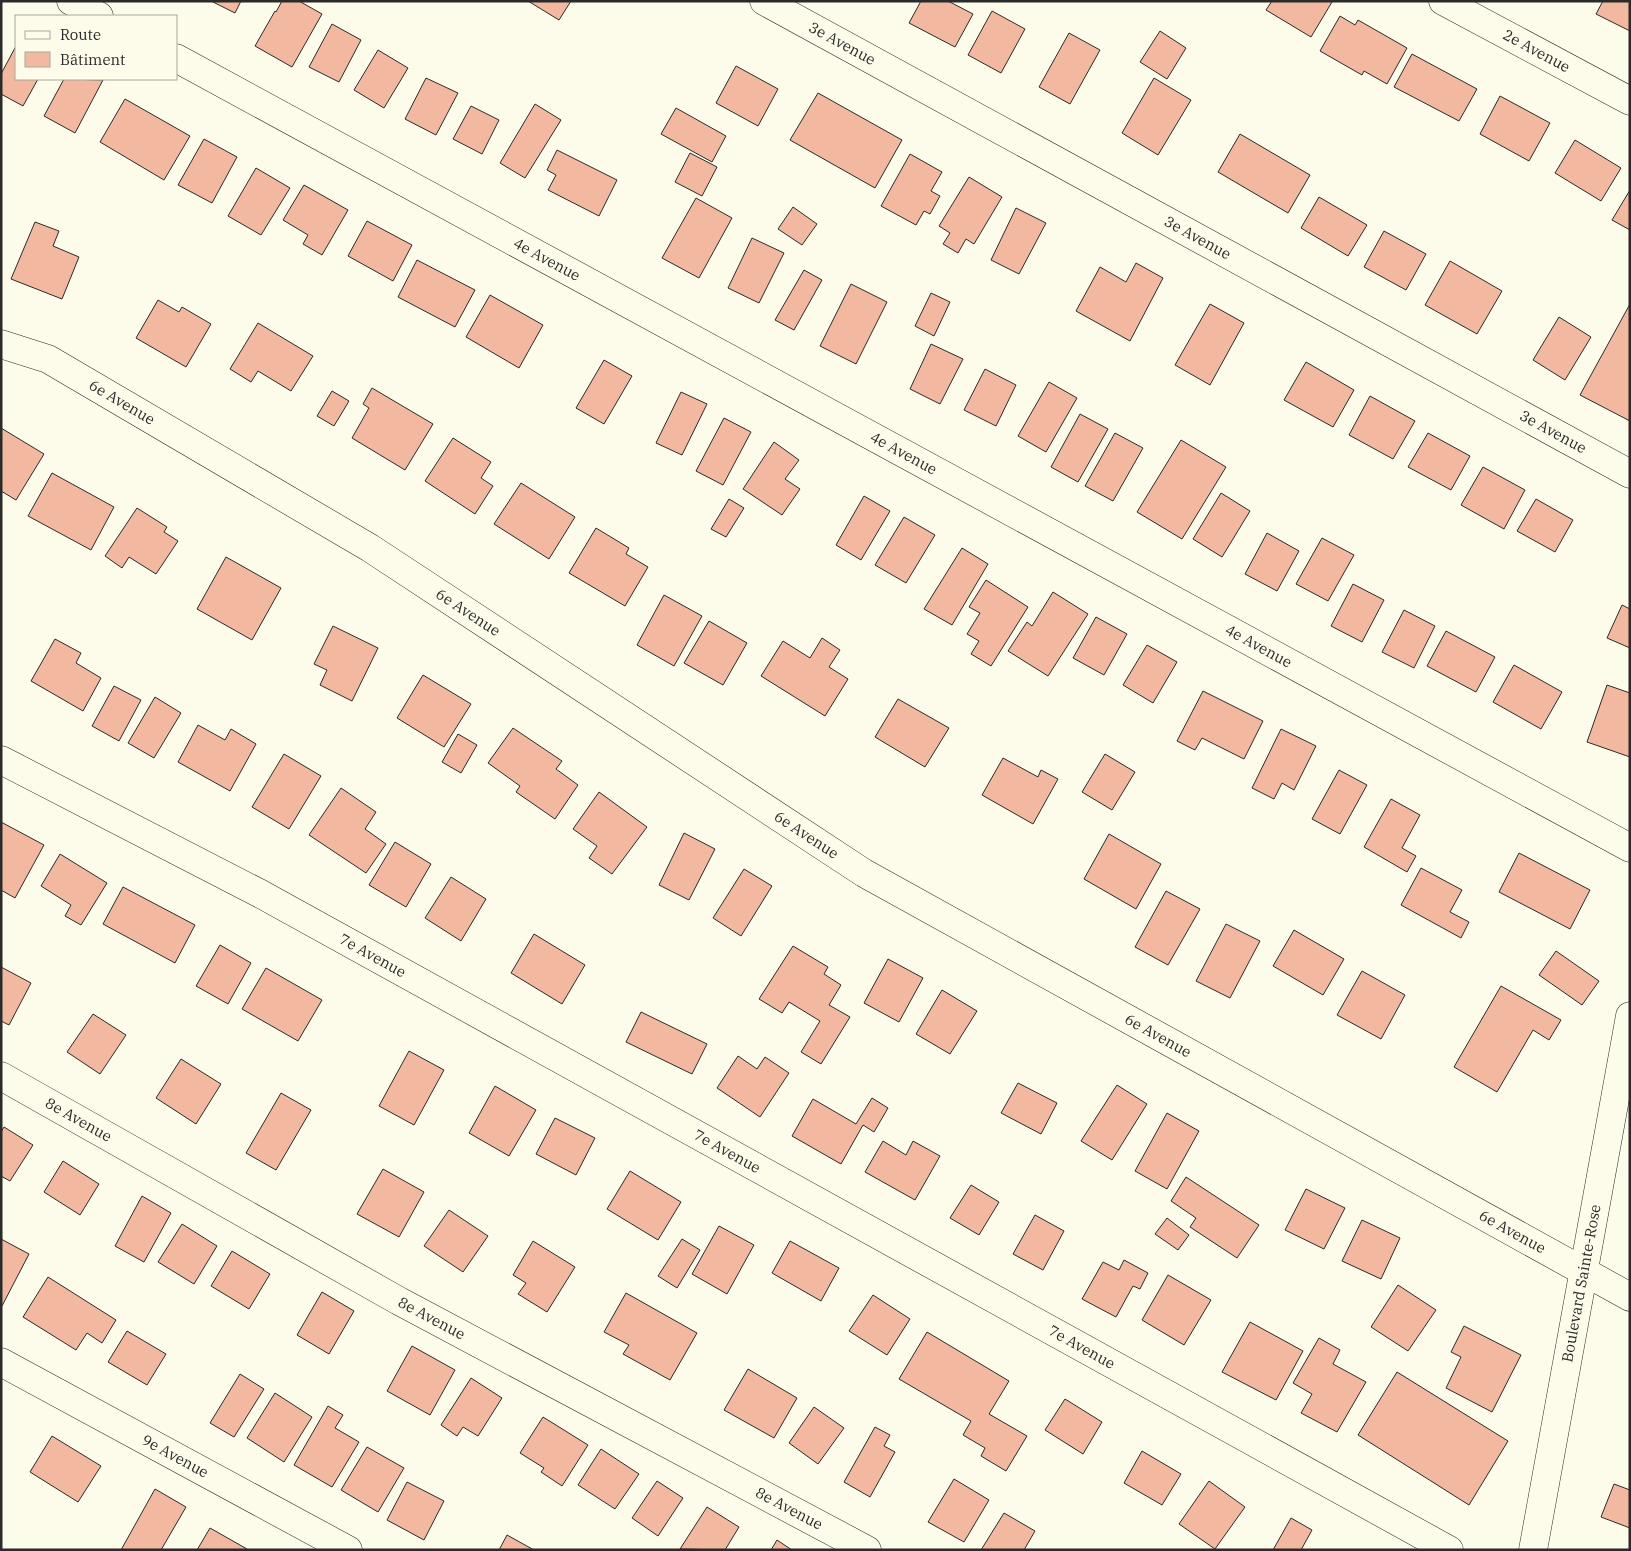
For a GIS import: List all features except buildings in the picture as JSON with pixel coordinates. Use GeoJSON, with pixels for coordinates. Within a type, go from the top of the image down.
{"type":"FeatureCollection","features":[{"type":"Feature","properties":{"kind":"street"},"geometry":{"type":"LineString","coordinates":[[71,1],[97,15]]}},
{"type":"Feature","properties":{"kind":"street","name":"3e Avenue"},"geometry":{"type":"LineString","coordinates":[[764,1],[1630,474]]}},
{"type":"Feature","properties":{"kind":"street","name":"2e Avenue"},"geometry":{"type":"LineString","coordinates":[[1443,1],[1630,101]]}},
{"type":"Feature","properties":{"kind":"street","name":"4e Avenue"},"geometry":{"type":"LineString","coordinates":[[178,59],[1630,848]]}},
{"type":"Feature","properties":{"kind":"street","name":"6e Avenue"},"geometry":{"type":"LineString","coordinates":[[1,344],[48,359],[370,548],[864,873],[1630,1297]]}},
{"type":"Feature","properties":{"kind":"street","name":"7e Avenue"},"geometry":{"type":"LineString","coordinates":[[1,760],[268,897],[1449,1550]]}},
{"type":"Feature","properties":{"kind":"street","name":"Boulevard Sainte-Rose"},"geometry":{"type":"LineString","coordinates":[[1533,1550],[1630,1016]]}},
{"type":"Feature","properties":{"kind":"street","name":"8e Avenue"},"geometry":{"type":"LineString","coordinates":[[1,1076],[399,1301],[867,1550]]}},
{"type":"Feature","properties":{"kind":"street","name":"9e Avenue"},"geometry":{"type":"LineString","coordinates":[[1,1362],[348,1550]]}}]}
